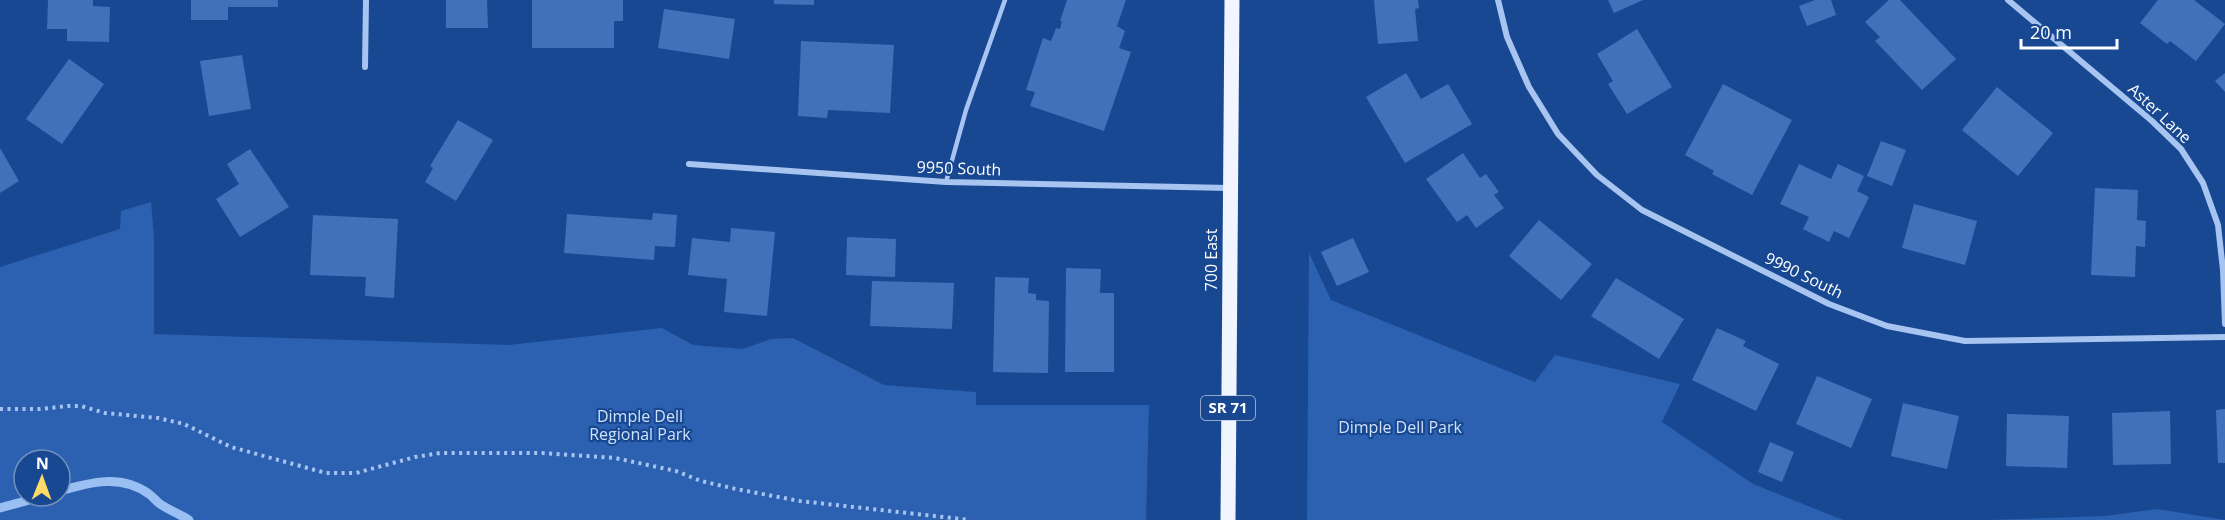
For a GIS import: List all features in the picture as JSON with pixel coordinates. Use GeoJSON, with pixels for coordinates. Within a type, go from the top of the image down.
{"type":"FeatureCollection","features":[{"type":"Feature","properties":{"kind":"main road","name":"700 East"},"geometry":{"type":"LineString","coordinates":[[1228,520],[1232,0]]}},
{"type":"Feature","properties":{"kind":"street"},"geometry":{"type":"LineString","coordinates":[[366,0],[366,67]]}},
{"type":"Feature","properties":{"kind":"street","name":"9990 South"},"geometry":{"type":"LineString","coordinates":[[1498,0],[1507,37],[1529,87],[1558,134],[1597,175],[1642,210],[1829,304],[1887,326],[1965,340],[2225,337]]}},
{"type":"Feature","properties":{"kind":"street","name":"Aster Lane"},"geometry":{"type":"LineString","coordinates":[[2008,0],[2181,149],[2203,183],[2218,225],[2223,270],[2225,324]]}},
{"type":"Feature","properties":{"kind":"street","name":"9950 South"},"geometry":{"type":"LineString","coordinates":[[689,164],[946,182],[1229,188]]}},
{"type":"Feature","properties":{"kind":"lane"},"geometry":{"type":"LineString","coordinates":[[946,182],[966,110],[1005,0]]}},
{"type":"Feature","properties":{"kind":"path"},"geometry":{"type":"LineString","coordinates":[[0,409],[74,406],[105,413],[158,418],[184,424],[231,447],[326,473],[356,473],[415,457],[440,453],[542,453],[615,458],[676,471],[701,481],[800,501],[970,520]]}},
{"type":"Feature","properties":{"kind":"green space","name":"Dimple Dell Regional Park"},"geometry":{"type":"Polygon","coordinates":[[[151,202],[154,237],[154,334],[509,345],[662,328],[693,345],[743,349],[771,339],[793,338],[884,385],[976,392],[976,405],[1149,405],[1146,520],[0,520],[0,267],[120,229],[121,211],[151,202]]]}},
{"type":"Feature","properties":{"kind":"green space","name":"Dimple Dell Park"},"geometry":{"type":"Polygon","coordinates":[[[1309,253],[1331,300],[1535,382],[1555,355],[1680,384],[1662,422],[1753,484],[1843,520],[1307,520],[1309,253]]]}},
{"type":"Feature","properties":{"kind":"green space"},"geometry":{"type":"Polygon","coordinates":[[[2157,509],[2225,520],[1987,520],[2105,516],[2157,509]]]}},
{"type":"Feature","properties":{"kind":"building"},"geometry":{"type":"Polygon","coordinates":[[[48,0],[93,0],[93,6],[110,7],[109,42],[67,41],[67,29],[47,29],[48,0]]]}},
{"type":"Feature","properties":{"kind":"building"},"geometry":{"type":"Polygon","coordinates":[[[191,0],[278,0],[278,7],[228,7],[228,20],[191,20],[191,0]]]}},
{"type":"Feature","properties":{"kind":"building"},"geometry":{"type":"Polygon","coordinates":[[[446,0],[487,0],[488,28],[446,28],[446,0]]]}},
{"type":"Feature","properties":{"kind":"building"},"geometry":{"type":"Polygon","coordinates":[[[532,0],[623,0],[623,21],[614,21],[614,48],[532,48],[532,0]]]}},
{"type":"Feature","properties":{"kind":"building"},"geometry":{"type":"Polygon","coordinates":[[[774,0],[814,0],[814,5],[774,4],[774,0]]]}},
{"type":"Feature","properties":{"kind":"building"},"geometry":{"type":"Polygon","coordinates":[[[1067,0],[1126,0],[1117,26],[1125,31],[1119,48],[1131,52],[1104,131],[1030,106],[1035,92],[1026,90],[1043,38],[1051,41],[1056,28],[1060,29],[1062,21],[1060,21],[1067,0]]]}},
{"type":"Feature","properties":{"kind":"building"},"geometry":{"type":"Polygon","coordinates":[[[1374,0],[1418,0],[1419,8],[1415,9],[1418,41],[1378,44],[1374,0]]]}},
{"type":"Feature","properties":{"kind":"building"},"geometry":{"type":"Polygon","coordinates":[[[1608,0],[1643,0],[1614,13],[1608,0]]]}},
{"type":"Feature","properties":{"kind":"building"},"geometry":{"type":"Polygon","coordinates":[[[1815,0],[1831,0],[1836,15],[1807,26],[1799,6],[1815,0]]]}},
{"type":"Feature","properties":{"kind":"building"},"geometry":{"type":"Polygon","coordinates":[[[1889,0],[1900,0],[1956,59],[1922,90],[1875,41],[1880,37],[1865,22],[1889,0]]]}},
{"type":"Feature","properties":{"kind":"building"},"geometry":{"type":"Polygon","coordinates":[[[2158,0],[2194,0],[2225,24],[2196,61],[2170,41],[2167,44],[2140,23],[2158,0]]]}},
{"type":"Feature","properties":{"kind":"building"},"geometry":{"type":"Polygon","coordinates":[[[664,9],[735,19],[729,59],[658,48],[664,9]]]}},
{"type":"Feature","properties":{"kind":"building"},"geometry":{"type":"Polygon","coordinates":[[[1637,29],[1672,87],[1627,114],[1608,84],[1613,81],[1597,54],[1637,29]]]}},
{"type":"Feature","properties":{"kind":"building"},"geometry":{"type":"Polygon","coordinates":[[[801,41],[894,45],[890,113],[828,110],[827,118],[798,116],[801,41]]]}},
{"type":"Feature","properties":{"kind":"building"},"geometry":{"type":"Polygon","coordinates":[[[242,55],[251,109],[209,116],[200,61],[242,55]]]}},
{"type":"Feature","properties":{"kind":"building"},"geometry":{"type":"Polygon","coordinates":[[[69,59],[104,84],[62,144],[26,119],[69,59]]]}},
{"type":"Feature","properties":{"kind":"building"},"geometry":{"type":"Polygon","coordinates":[[[1406,73],[1421,99],[1448,84],[1472,124],[1405,163],[1366,97],[1406,73]]]}},
{"type":"Feature","properties":{"kind":"building"},"geometry":{"type":"Polygon","coordinates":[[[2225,73],[2225,92],[2215,81],[2225,73]]]}},
{"type":"Feature","properties":{"kind":"building"},"geometry":{"type":"Polygon","coordinates":[[[1723,84],[1792,120],[1752,195],[1712,174],[1714,171],[1685,155],[1723,84]]]}},
{"type":"Feature","properties":{"kind":"building"},"geometry":{"type":"Polygon","coordinates":[[[1997,87],[2053,133],[2018,176],[1962,130],[1997,87]]]}},
{"type":"Feature","properties":{"kind":"building"},"geometry":{"type":"Polygon","coordinates":[[[458,120],[493,140],[456,201],[425,182],[433,168],[430,166],[458,120]]]}},
{"type":"Feature","properties":{"kind":"building"},"geometry":{"type":"Polygon","coordinates":[[[1881,141],[1906,150],[1892,186],[1867,176],[1881,141]]]}},
{"type":"Feature","properties":{"kind":"building"},"geometry":{"type":"Polygon","coordinates":[[[0,148],[19,181],[0,193],[0,148]]]}},
{"type":"Feature","properties":{"kind":"building"},"geometry":{"type":"Polygon","coordinates":[[[250,149],[289,207],[240,237],[216,199],[239,184],[227,164],[250,149]]]}},
{"type":"Feature","properties":{"kind":"building"},"geometry":{"type":"Polygon","coordinates":[[[1463,153],[1480,178],[1486,174],[1499,192],[1494,195],[1504,208],[1476,228],[1467,215],[1457,222],[1426,179],[1463,153]]]}},
{"type":"Feature","properties":{"kind":"building"},"geometry":{"type":"Polygon","coordinates":[[[1799,164],[1831,179],[1838,164],[1864,176],[1857,191],[1869,197],[1849,238],[1834,231],[1829,242],[1803,229],[1809,217],[1780,204],[1799,164]]]}},
{"type":"Feature","properties":{"kind":"building"},"geometry":{"type":"Polygon","coordinates":[[[2095,188],[2138,190],[2137,220],[2146,221],[2145,247],[2136,246],[2135,277],[2091,275],[2095,188]]]}},
{"type":"Feature","properties":{"kind":"building"},"geometry":{"type":"Polygon","coordinates":[[[1914,204],[1977,221],[1965,265],[1902,248],[1914,204]]]}},
{"type":"Feature","properties":{"kind":"building"},"geometry":{"type":"Polygon","coordinates":[[[653,213],[677,215],[675,247],[655,246],[654,260],[564,253],[567,214],[652,220],[653,213]]]}},
{"type":"Feature","properties":{"kind":"building"},"geometry":{"type":"Polygon","coordinates":[[[313,215],[398,219],[394,298],[365,296],[366,277],[310,275],[313,215]]]}},
{"type":"Feature","properties":{"kind":"building"},"geometry":{"type":"Polygon","coordinates":[[[1539,220],[1592,264],[1561,300],[1509,256],[1539,220]]]}},
{"type":"Feature","properties":{"kind":"building"},"geometry":{"type":"Polygon","coordinates":[[[731,228],[775,232],[767,316],[724,312],[727,279],[688,275],[692,238],[730,242],[731,228]]]}},
{"type":"Feature","properties":{"kind":"building"},"geometry":{"type":"Polygon","coordinates":[[[847,237],[896,239],[895,277],[846,275],[847,237]]]}},
{"type":"Feature","properties":{"kind":"building"},"geometry":{"type":"Polygon","coordinates":[[[1353,238],[1369,272],[1337,286],[1321,252],[1353,238]]]}},
{"type":"Feature","properties":{"kind":"building"},"geometry":{"type":"Polygon","coordinates":[[[1066,268],[1101,269],[1100,293],[1114,293],[1114,372],[1065,372],[1066,268]]]}},
{"type":"Feature","properties":{"kind":"building"},"geometry":{"type":"Polygon","coordinates":[[[995,277],[1029,278],[1028,293],[1036,294],[1036,300],[1049,301],[1048,373],[993,372],[995,277]]]}},
{"type":"Feature","properties":{"kind":"building"},"geometry":{"type":"Polygon","coordinates":[[[1616,278],[1684,319],[1659,359],[1591,316],[1616,278]]]}},
{"type":"Feature","properties":{"kind":"building"},"geometry":{"type":"Polygon","coordinates":[[[872,281],[954,283],[952,329],[870,326],[872,281]]]}},
{"type":"Feature","properties":{"kind":"building"},"geometry":{"type":"Polygon","coordinates":[[[1717,328],[1746,341],[1743,346],[1779,364],[1756,411],[1692,380],[1717,328]]]}},
{"type":"Feature","properties":{"kind":"building"},"geometry":{"type":"Polygon","coordinates":[[[1817,376],[1872,399],[1851,448],[1796,424],[1817,376]]]}},
{"type":"Feature","properties":{"kind":"building"},"geometry":{"type":"Polygon","coordinates":[[[1903,403],[1959,416],[1947,469],[1891,456],[1903,403]]]}},
{"type":"Feature","properties":{"kind":"building"},"geometry":{"type":"Polygon","coordinates":[[[2225,409],[2225,463],[2218,463],[2216,410],[2225,409]]]}},
{"type":"Feature","properties":{"kind":"building"},"geometry":{"type":"Polygon","coordinates":[[[2170,411],[2171,464],[2113,465],[2112,413],[2170,411]]]}},
{"type":"Feature","properties":{"kind":"building"},"geometry":{"type":"Polygon","coordinates":[[[2007,414],[2069,416],[2067,468],[2006,466],[2007,414]]]}},
{"type":"Feature","properties":{"kind":"building"},"geometry":{"type":"Polygon","coordinates":[[[1770,442],[1794,452],[1782,482],[1758,472],[1770,442]]]}},
{"type":"Feature","properties":{"kind":"waterway"},"geometry":{"type":"LineString","coordinates":[[72,488],[106,482],[128,484],[149,494],[160,504],[189,520]]}},
{"type":"Feature","properties":{"kind":"waterway"},"geometry":{"type":"LineString","coordinates":[[0,508],[12,505]]}}]}
